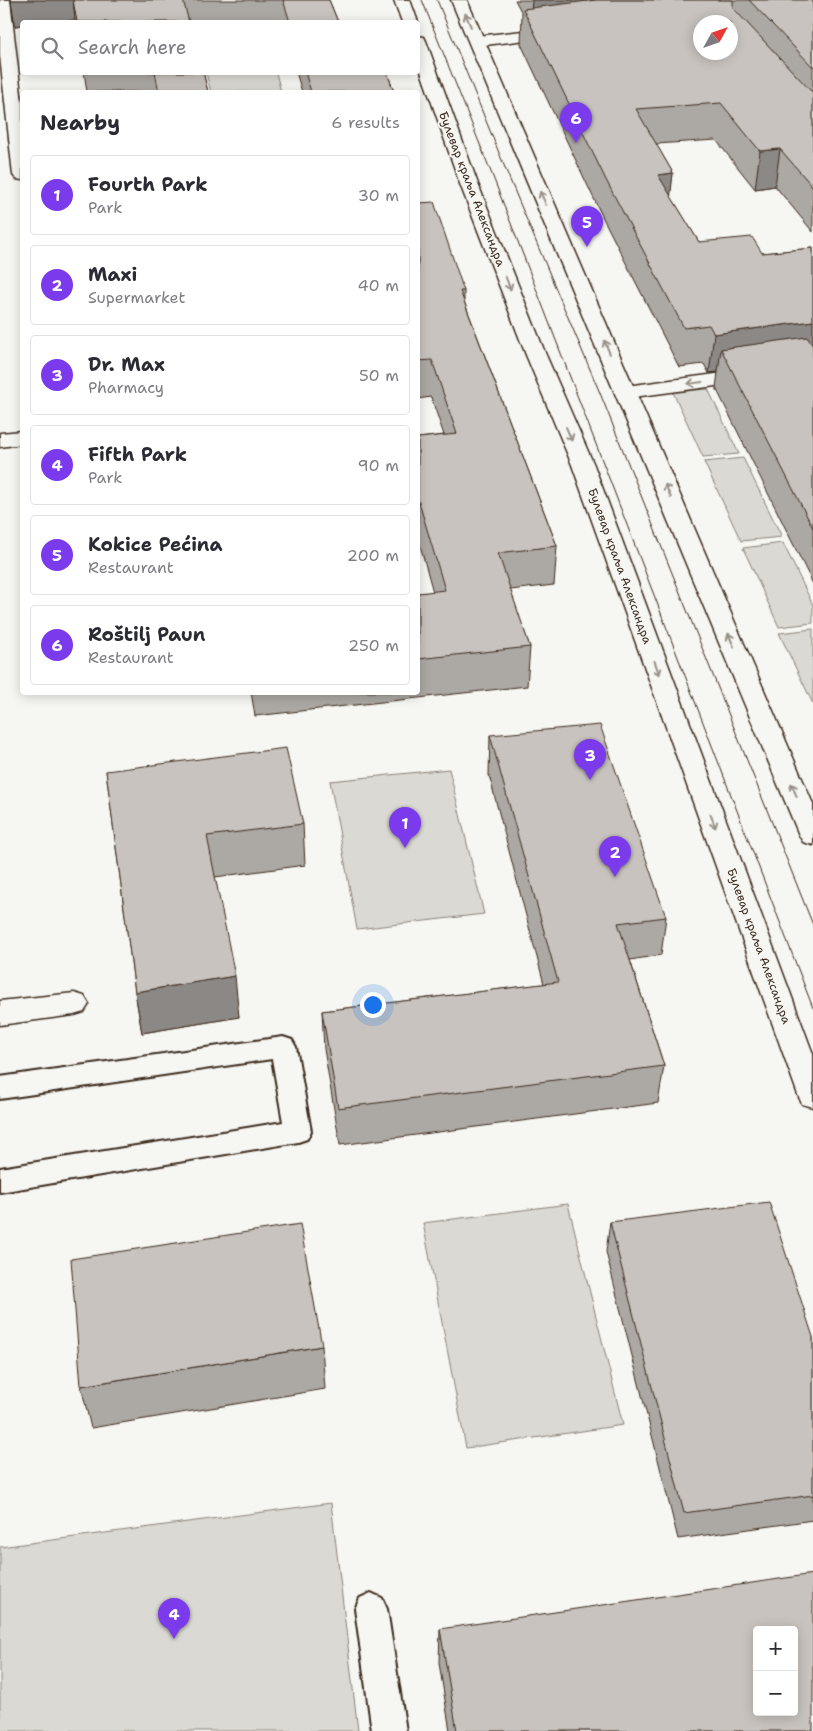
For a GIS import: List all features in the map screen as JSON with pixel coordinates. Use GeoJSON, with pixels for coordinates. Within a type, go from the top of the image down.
{"type":"FeatureCollection","features":[{"type":"Feature","properties":{"kind":"main road"},"geometry":{"type":"LineString","coordinates":[[2,0],[9,126],[20,161]]}},
{"type":"Feature","properties":{"kind":"main road"},"geometry":{"type":"LineString","coordinates":[[402,0],[409,20]]}},
{"type":"Feature","properties":{"kind":"main road"},"geometry":{"type":"LineString","coordinates":[[459,0],[813,835]]}},
{"type":"Feature","properties":{"kind":"main road"},"geometry":{"type":"LineString","coordinates":[[476,41],[572,30]]}},
{"type":"Feature","properties":{"kind":"main road","name":"Булевар краља Александра"},"geometry":{"type":"LineString","coordinates":[[420,47],[479,211],[536,355],[583,465],[813,1095]]}},
{"type":"Feature","properties":{"kind":"main road"},"geometry":{"type":"LineString","coordinates":[[626,392],[811,371]]}},
{"type":"Feature","properties":{"kind":"main road"},"geometry":{"type":"LineString","coordinates":[[0,440],[20,438]]}},
{"type":"Feature","properties":{"kind":"main road"},"geometry":{"type":"LineString","coordinates":[[0,1013],[74,1004]]}},
{"type":"Feature","properties":{"kind":"lane"},"geometry":{"type":"LineString","coordinates":[[0,1088],[283,1047],[298,1131],[0,1180]]}},
{"type":"Feature","properties":{"kind":"lane"},"geometry":{"type":"LineString","coordinates":[[372,1609],[389,1731]]}},
{"type":"Feature","properties":{"kind":"shaded area"},"geometry":{"type":"Polygon","coordinates":[[[207,75],[277,75],[280,90],[210,90],[207,75]]]}},
{"type":"Feature","properties":{"kind":"shaded area"},"geometry":{"type":"Polygon","coordinates":[[[708,389],[739,454],[703,457],[673,392],[708,389]]]}},
{"type":"Feature","properties":{"kind":"shaded area"},"geometry":{"type":"Polygon","coordinates":[[[743,458],[782,537],[741,541],[704,462],[743,458]]]}},
{"type":"Feature","properties":{"kind":"shaded area"},"geometry":{"type":"Polygon","coordinates":[[[783,543],[813,605],[813,623],[779,627],[743,548],[783,543]]]}},
{"type":"Feature","properties":{"kind":"shaded area"},"geometry":{"type":"Polygon","coordinates":[[[813,629],[813,704],[779,633],[813,629]]]}},
{"type":"Feature","properties":{"kind":"shaded area"},"geometry":{"type":"Polygon","coordinates":[[[449,769],[484,914],[357,929],[330,781],[449,769]]]}},
{"type":"Feature","properties":{"kind":"shaded area"},"geometry":{"type":"Polygon","coordinates":[[[568,1204],[623,1425],[466,1448],[423,1223],[568,1204]]]}},
{"type":"Feature","properties":{"kind":"shaded area"},"geometry":{"type":"Polygon","coordinates":[[[331,1503],[358,1731],[0,1731],[0,1547],[331,1503]]]}},
{"type":"Feature","properties":{"kind":"building"},"geometry":{"type":"Polygon","coordinates":[[[73,0],[183,0],[188,20],[77,20],[73,0]]]}},
{"type":"Feature","properties":{"kind":"building"},"geometry":{"type":"Polygon","coordinates":[[[283,0],[329,0],[337,20],[289,20],[283,0]]]}},
{"type":"Feature","properties":{"kind":"building"},"geometry":{"type":"Polygon","coordinates":[[[596,0],[733,0],[733,8],[813,91],[813,187],[780,149],[760,151],[721,103],[636,109],[673,173],[658,175],[699,242],[752,237],[762,253],[813,248],[813,321],[714,334],[709,325],[684,328],[606,180],[523,9],[596,0]]]}},
{"type":"Feature","properties":{"kind":"building"},"geometry":{"type":"Polygon","coordinates":[[[749,0],[813,0],[813,67],[749,0]]]}},
{"type":"Feature","properties":{"kind":"building"},"geometry":{"type":"Polygon","coordinates":[[[156,75],[204,75],[208,90],[159,90],[156,75]]]}},
{"type":"Feature","properties":{"kind":"building"},"geometry":{"type":"Polygon","coordinates":[[[306,75],[388,75],[393,90],[310,90],[306,75]]]}},
{"type":"Feature","properties":{"kind":"building"},"geometry":{"type":"Polygon","coordinates":[[[434,202],[464,291],[460,291],[557,546],[498,553],[530,647],[420,659],[420,593],[445,590],[420,506],[420,438],[457,434],[432,360],[420,361],[420,203],[434,202]]]}},
{"type":"Feature","properties":{"kind":"building"},"geometry":{"type":"Polygon","coordinates":[[[807,337],[813,346],[813,528],[721,349],[807,337]]]}},
{"type":"Feature","properties":{"kind":"building"},"geometry":{"type":"Polygon","coordinates":[[[600,725],[666,917],[618,923],[664,1066],[338,1108],[322,1011],[558,982],[490,735],[600,725]]]}},
{"type":"Feature","properties":{"kind":"building"},"geometry":{"type":"Polygon","coordinates":[[[286,748],[303,824],[207,836],[235,976],[135,992],[106,771],[286,748]]]}},
{"type":"Feature","properties":{"kind":"building"},"geometry":{"type":"Polygon","coordinates":[[[769,1202],[813,1337],[813,1495],[684,1513],[610,1222],[769,1202]]]}},
{"type":"Feature","properties":{"kind":"building"},"geometry":{"type":"Polygon","coordinates":[[[300,1224],[322,1346],[81,1386],[71,1259],[300,1224]]]}},
{"type":"Feature","properties":{"kind":"building"},"geometry":{"type":"Polygon","coordinates":[[[813,1574],[813,1731],[457,1731],[440,1629],[813,1574]]]}},
{"type":"Feature","properties":{"kind":"tram line"},"geometry":{"type":"LineString","coordinates":[[422,0],[495,182],[813,1008]]}},
{"type":"Feature","properties":{"kind":"tram line"},"geometry":{"type":"LineString","coordinates":[[437,0],[510,180],[600,393],[813,925]]}},
{"type":"Feature","properties":{"kind":"place","name":"Roštilj Paun"},"geometry":{"type":"Point","coordinates":[576,143]}},
{"type":"Feature","properties":{"kind":"place","name":"Kokice Pećina"},"geometry":{"type":"Point","coordinates":[587,247]}},
{"type":"Feature","properties":{"kind":"place","name":"Dr. Max"},"geometry":{"type":"Point","coordinates":[590,780]}},
{"type":"Feature","properties":{"kind":"place","name":"Fourth Park"},"geometry":{"type":"Point","coordinates":[405,848]}},
{"type":"Feature","properties":{"kind":"place","name":"Maxi"},"geometry":{"type":"Point","coordinates":[615,877]}},
{"type":"Feature","properties":{"kind":"place","name":"Fifth Park"},"geometry":{"type":"Point","coordinates":[174,1639]}}]}
